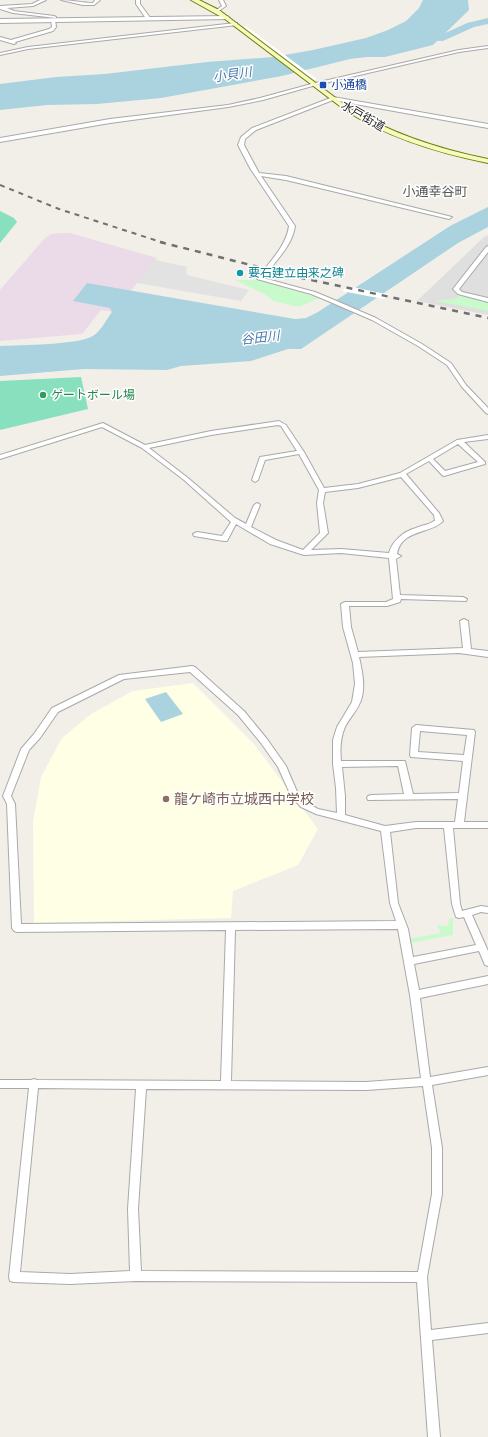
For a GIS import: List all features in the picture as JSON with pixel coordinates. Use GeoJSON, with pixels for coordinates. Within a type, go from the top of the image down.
{"type":"FeatureCollection","features":[{"type":"Feature","properties":{"kind":"main road","name":"水戸街道"},"geometry":{"type":"LineString","coordinates":[[194,0],[227,18],[363,119],[403,137],[452,153],[488,161]]}},
{"type":"Feature","properties":{"kind":"street"},"geometry":{"type":"LineString","coordinates":[[1,7],[33,5],[44,0]]}},
{"type":"Feature","properties":{"kind":"street"},"geometry":{"type":"LineString","coordinates":[[63,0],[83,4],[94,4],[98,0]]}},
{"type":"Feature","properties":{"kind":"street"},"geometry":{"type":"LineString","coordinates":[[138,0],[138,4],[149,18]]}},
{"type":"Feature","properties":{"kind":"street"},"geometry":{"type":"LineString","coordinates":[[217,12],[224,6],[222,0]]}},
{"type":"Feature","properties":{"kind":"street"},"geometry":{"type":"LineString","coordinates":[[1,7],[13,12],[54,19]]}},
{"type":"Feature","properties":{"kind":"street"},"geometry":{"type":"LineString","coordinates":[[0,21],[54,19],[227,18]]}},
{"type":"Feature","properties":{"kind":"street"},"geometry":{"type":"LineString","coordinates":[[10,42],[52,30],[54,27],[54,19]]}},
{"type":"Feature","properties":{"kind":"street"},"geometry":{"type":"LineString","coordinates":[[0,54],[28,48],[235,24]]}},
{"type":"Feature","properties":{"kind":"street"},"geometry":{"type":"LineString","coordinates":[[0,38],[28,48]]}},
{"type":"Feature","properties":{"kind":"street"},"geometry":{"type":"LineString","coordinates":[[0,140],[110,121],[228,106],[261,99],[314,84],[488,47]]}},
{"type":"Feature","properties":{"kind":"street"},"geometry":{"type":"LineString","coordinates":[[488,126],[333,98],[261,126],[246,135],[241,146],[292,226],[291,235],[287,242],[260,279],[313,293],[330,300],[362,314],[420,345],[449,364],[464,386],[488,412]]}},
{"type":"Feature","properties":{"kind":"street"},"geometry":{"type":"LineString","coordinates":[[258,174],[286,178],[448,217]]}},
{"type":"Feature","properties":{"kind":"street"},"geometry":{"type":"LineString","coordinates":[[487,297],[460,293],[456,289],[488,248]]}},
{"type":"Feature","properties":{"kind":"street"},"geometry":{"type":"LineString","coordinates":[[479,404],[488,401]]}},
{"type":"Feature","properties":{"kind":"street"},"geometry":{"type":"LineString","coordinates":[[144,447],[211,432],[278,423],[283,425],[301,452],[322,490],[320,503],[324,533],[304,553]]}},
{"type":"Feature","properties":{"kind":"street"},"geometry":{"type":"LineString","coordinates":[[0,457],[103,425],[144,447],[186,479],[204,496],[235,520],[273,542],[304,553],[342,551],[394,555]]}},
{"type":"Feature","properties":{"kind":"street"},"geometry":{"type":"LineString","coordinates":[[322,490],[358,486],[402,474],[459,441],[488,437]]}},
{"type":"Feature","properties":{"kind":"street"},"geometry":{"type":"LineString","coordinates":[[430,459],[444,474],[483,463],[459,441]]}},
{"type":"Feature","properties":{"kind":"street"},"geometry":{"type":"LineString","coordinates":[[256,480],[262,458],[301,452]]}},
{"type":"Feature","properties":{"kind":"street"},"geometry":{"type":"LineString","coordinates":[[341,818],[341,796],[337,764],[339,732],[359,698],[360,685],[355,655],[348,633],[345,604],[387,604],[397,600],[394,555],[395,545],[400,539],[420,528],[435,524],[439,521],[437,515],[402,474]]}},
{"type":"Feature","properties":{"kind":"street"},"geometry":{"type":"LineString","coordinates":[[248,527],[257,506]]}},
{"type":"Feature","properties":{"kind":"street"},"geometry":{"type":"LineString","coordinates":[[197,534],[224,539],[235,520]]}},
{"type":"Feature","properties":{"kind":"street"},"geometry":{"type":"LineString","coordinates":[[397,597],[464,599]]}},
{"type":"Feature","properties":{"kind":"street"},"geometry":{"type":"LineString","coordinates":[[464,621],[467,650]]}},
{"type":"Feature","properties":{"kind":"street"},"geometry":{"type":"LineString","coordinates":[[355,655],[413,651],[467,650],[488,654]]}},
{"type":"Feature","properties":{"kind":"street"},"geometry":{"type":"LineString","coordinates":[[401,925],[17,928],[10,804],[7,796],[25,749],[37,736],[55,710],[122,677],[192,669],[241,713],[264,741],[282,766],[295,796],[302,804],[341,818],[385,829],[416,825],[488,825]]}},
{"type":"Feature","properties":{"kind":"street"},"geometry":{"type":"LineString","coordinates":[[458,825],[468,758],[471,732],[416,728],[414,755],[468,758]]}},
{"type":"Feature","properties":{"kind":"street"},"geometry":{"type":"LineString","coordinates":[[337,764],[402,763],[409,797]]}},
{"type":"Feature","properties":{"kind":"street"},"geometry":{"type":"LineString","coordinates":[[371,798],[462,796]]}},
{"type":"Feature","properties":{"kind":"street"},"geometry":{"type":"LineString","coordinates":[[448,825],[456,904],[460,915],[481,909],[488,910]]}},
{"type":"Feature","properties":{"kind":"street"},"geometry":{"type":"LineString","coordinates":[[385,829],[394,903],[401,925],[415,995],[426,1082],[429,1088],[437,1148],[437,1194],[422,1277],[434,1437]]}},
{"type":"Feature","properties":{"kind":"street"},"geometry":{"type":"LineString","coordinates":[[467,913],[488,962]]}},
{"type":"Feature","properties":{"kind":"street"},"geometry":{"type":"LineString","coordinates":[[226,1084],[231,926]]}},
{"type":"Feature","properties":{"kind":"street"},"geometry":{"type":"LineString","coordinates":[[409,961],[482,948]]}},
{"type":"Feature","properties":{"kind":"street"},"geometry":{"type":"LineString","coordinates":[[415,995],[488,980]]}},
{"type":"Feature","properties":{"kind":"street"},"geometry":{"type":"LineString","coordinates":[[0,1084],[226,1084],[366,1086],[426,1082],[488,1071]]}},
{"type":"Feature","properties":{"kind":"street"},"geometry":{"type":"LineString","coordinates":[[34,1084],[14,1277],[70,1279],[136,1276],[422,1277]]}},
{"type":"Feature","properties":{"kind":"street"},"geometry":{"type":"LineString","coordinates":[[136,1276],[133,1209],[141,1084]]}},
{"type":"Feature","properties":{"kind":"street"},"geometry":{"type":"LineString","coordinates":[[426,1336],[488,1328]]}},
{"type":"Feature","properties":{"kind":"shaded area"},"geometry":{"type":"Polygon","coordinates":[[[70,233],[157,258],[114,312],[101,310],[82,334],[0,341],[0,290],[45,238],[52,234],[70,233]]]}},
{"type":"Feature","properties":{"kind":"shaded area"},"geometry":{"type":"Polygon","coordinates":[[[488,235],[488,315],[417,301],[484,237],[488,235]]]}},
{"type":"Feature","properties":{"kind":"shaded area"},"geometry":{"type":"Polygon","coordinates":[[[155,260],[188,267],[186,269],[187,275],[249,290],[241,301],[137,283],[155,260]]]}},
{"type":"Feature","properties":{"kind":"shaded area","name":"龍ケ崎市立城西中学校"},"geometry":{"type":"Polygon","coordinates":[[[193,683],[253,743],[318,829],[298,865],[233,891],[231,918],[34,923],[33,822],[41,777],[62,738],[91,714],[133,691],[193,683]]]}},
{"type":"Feature","properties":{"kind":"green space"},"geometry":{"type":"Polygon","coordinates":[[[0,211],[14,218],[17,222],[0,243],[0,211]]]}},
{"type":"Feature","properties":{"kind":"green space"},"geometry":{"type":"Polygon","coordinates":[[[235,280],[260,280],[319,298],[299,307],[273,301],[266,295],[235,280]]]}},
{"type":"Feature","properties":{"kind":"green space"},"geometry":{"type":"Polygon","coordinates":[[[456,293],[488,301],[488,311],[435,301],[459,298],[456,293]]]}},
{"type":"Feature","properties":{"kind":"green space","name":"ゲートボール場"},"geometry":{"type":"Polygon","coordinates":[[[81,377],[88,409],[0,430],[0,381],[81,377]]]}},
{"type":"Feature","properties":{"kind":"green space"},"geometry":{"type":"Polygon","coordinates":[[[453,918],[453,935],[410,943],[410,939],[441,933],[437,925],[448,926],[449,919],[453,918]]]}},
{"type":"Feature","properties":{"kind":"water","name":"小貝川"},"geometry":{"type":"Polygon","coordinates":[[[423,0],[468,0],[469,10],[433,45],[385,57],[350,59],[282,76],[161,98],[97,104],[47,105],[0,110],[0,84],[207,62],[273,57],[313,50],[366,38],[388,30],[406,21],[419,8],[423,0]]]}},
{"type":"Feature","properties":{"kind":"water","name":"谷田川"},"geometry":{"type":"Polygon","coordinates":[[[488,207],[488,227],[458,243],[301,349],[288,349],[251,361],[181,366],[167,370],[84,369],[0,376],[0,346],[62,343],[86,339],[93,336],[98,331],[112,312],[110,308],[73,301],[87,283],[295,319],[306,318],[318,312],[450,226],[488,207]]]}},
{"type":"Feature","properties":{"kind":"water"},"geometry":{"type":"Polygon","coordinates":[[[166,692],[183,714],[161,722],[145,699],[166,692]]]}},
{"type":"Feature","properties":{"kind":"pier"},"geometry":{"type":"Polygon","coordinates":[[[246,26],[317,79],[314,80],[309,76],[302,78],[239,30],[246,29],[244,27],[246,26]]]}},
{"type":"Feature","properties":{"kind":"pier"},"geometry":{"type":"Polygon","coordinates":[[[348,286],[390,295],[383,299],[342,291],[348,286]]]}},
{"type":"Feature","properties":{"kind":"waterway"},"geometry":{"type":"LineString","coordinates":[[416,37],[443,38],[471,25],[488,21]]}},
{"type":"Feature","properties":{"kind":"railway"},"geometry":{"type":"LineString","coordinates":[[0,185],[59,209],[164,243]]}},
{"type":"Feature","properties":{"kind":"railway"},"geometry":{"type":"LineString","coordinates":[[160,242],[302,278],[488,318]]}},
{"type":"Feature","properties":{"kind":"place","name":"小通橋"},"geometry":{"type":"Point","coordinates":[323,85]}},
{"type":"Feature","properties":{"kind":"place","name":"要石建立由来之碑"},"geometry":{"type":"Point","coordinates":[240,273]}},
{"type":"Feature","properties":{"kind":"place","name":"ゲートボール場"},"geometry":{"type":"Point","coordinates":[43,395]}},
{"type":"Feature","properties":{"kind":"place","name":"龍ケ崎市立城西中学校"},"geometry":{"type":"Point","coordinates":[166,799]}},
{"type":"Feature","properties":{"kind":"district","name":"小通幸谷町"},"geometry":{"type":"Point","coordinates":[435,191]}}]}
